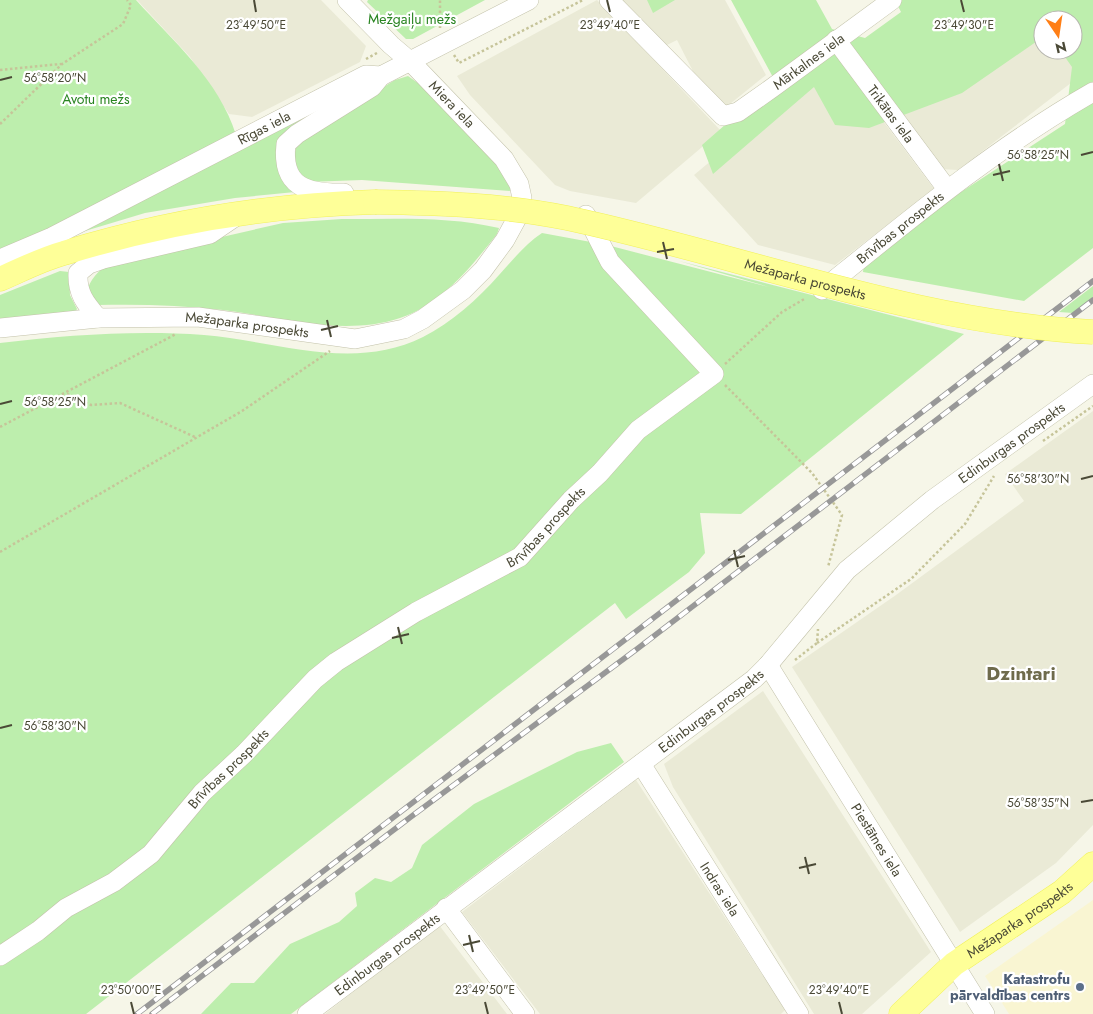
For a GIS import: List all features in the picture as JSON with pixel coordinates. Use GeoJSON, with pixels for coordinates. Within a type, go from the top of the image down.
{"type":"FeatureCollection","features":[{"type":"Feature","properties":{"kind":"main road","name":"Mežaparka prospekts"},"geometry":{"type":"LineString","coordinates":[[0,278],[62,253],[148,231],[242,212],[317,204],[375,202],[478,207],[565,218],[921,307],[992,321],[1060,330],[1093,332]]}},
{"type":"Feature","properties":{"kind":"main road","name":"Mežaparka prospekts"},"geometry":{"type":"LineString","coordinates":[[901,1014],[954,964],[1062,892],[1093,864]]}},
{"type":"Feature","properties":{"kind":"street","name":"Miera iela"},"geometry":{"type":"LineString","coordinates":[[348,0],[391,45],[411,62],[504,159],[519,184],[522,198]]}},
{"type":"Feature","properties":{"kind":"street","name":"Rīgas iela"},"geometry":{"type":"LineString","coordinates":[[0,259],[52,237],[366,75],[381,76],[529,0]]}},
{"type":"Feature","properties":{"kind":"street","name":"Mārkalnes iela"},"geometry":{"type":"LineString","coordinates":[[609,0],[723,116],[738,112],[892,0]]}},
{"type":"Feature","properties":{"kind":"street","name":"Trikātas iela"},"geometry":{"type":"LineString","coordinates":[[836,40],[947,189]]}},
{"type":"Feature","properties":{"kind":"street","name":"Mežaparka prospekts"},"geometry":{"type":"LineString","coordinates":[[375,202],[355,192],[320,194],[307,190],[297,184],[284,160],[286,144],[297,134],[372,87],[381,76]]}},
{"type":"Feature","properties":{"kind":"street","name":"Brīvības prospekts"},"geometry":{"type":"LineString","coordinates":[[822,290],[947,189],[1010,144],[1093,92]]}},
{"type":"Feature","properties":{"kind":"street","name":"Mežaparka prospekts"},"geometry":{"type":"LineString","coordinates":[[0,328],[98,318],[198,317],[355,339],[404,329],[442,306],[463,290],[483,270],[506,240],[517,218],[522,198]]}},
{"type":"Feature","properties":{"kind":"street"},"geometry":{"type":"LineString","coordinates":[[522,198],[550,207],[580,229],[594,230],[838,276],[982,320],[822,290],[594,230]]}},
{"type":"Feature","properties":{"kind":"street","name":"Mežaparka prospekts"},"geometry":{"type":"LineString","coordinates":[[98,318],[82,300],[77,286],[78,273],[89,264],[210,234],[242,212]]}},
{"type":"Feature","properties":{"kind":"street"},"geometry":{"type":"LineString","coordinates":[[594,230],[610,262],[714,374]]}},
{"type":"Feature","properties":{"kind":"street","name":"Brīvības prospekts"},"geometry":{"type":"LineString","coordinates":[[0,956],[38,931],[66,908],[114,882],[151,854],[202,793],[244,754],[315,679],[336,662],[416,612],[520,558],[638,430],[714,374]]}},
{"type":"Feature","properties":{"kind":"street","name":"Edinburgas prospekts"},"geometry":{"type":"LineString","coordinates":[[307,1014],[754,679],[768,665],[847,570],[932,500],[1093,384]]}},
{"type":"Feature","properties":{"kind":"street","name":"Piestātnes iela"},"geometry":{"type":"LineString","coordinates":[[768,665],[985,1014]]}},
{"type":"Feature","properties":{"kind":"street","name":"Indras iela"},"geometry":{"type":"LineString","coordinates":[[641,764],[798,1014]]}},
{"type":"Feature","properties":{"kind":"street"},"geometry":{"type":"LineString","coordinates":[[446,908],[525,1014]]}},
{"type":"Feature","properties":{"kind":"path"},"geometry":{"type":"LineString","coordinates":[[0,124],[62,64],[123,24],[131,5],[127,0]]}},
{"type":"Feature","properties":{"kind":"path"},"geometry":{"type":"LineString","coordinates":[[439,28],[440,0]]}},
{"type":"Feature","properties":{"kind":"path"},"geometry":{"type":"LineString","coordinates":[[459,63],[583,0]]}},
{"type":"Feature","properties":{"kind":"path"},"geometry":{"type":"LineString","coordinates":[[0,70],[62,64]]}},
{"type":"Feature","properties":{"kind":"path"},"geometry":{"type":"LineString","coordinates":[[817,643],[824,581],[842,515],[812,473],[714,374],[782,312],[822,290]]}},
{"type":"Feature","properties":{"kind":"path"},"geometry":{"type":"LineString","coordinates":[[0,427],[67,394],[184,330]]}},
{"type":"Feature","properties":{"kind":"path"},"geometry":{"type":"LineString","coordinates":[[0,552],[242,411],[333,349],[324,348]]}},
{"type":"Feature","properties":{"kind":"path"},"geometry":{"type":"LineString","coordinates":[[67,394],[92,405],[120,403],[195,437]]}},
{"type":"Feature","properties":{"kind":"path"},"geometry":{"type":"LineString","coordinates":[[1040,443],[1093,406]]}},
{"type":"Feature","properties":{"kind":"path"},"geometry":{"type":"LineString","coordinates":[[794,660],[911,580],[965,524],[994,476],[1002,470]]}},
{"type":"Feature","properties":{"kind":"shaded area"},"geometry":{"type":"Polygon","coordinates":[[[137,0],[321,0],[366,46],[360,62],[252,117],[229,114],[190,57],[137,0]]]}},
{"type":"Feature","properties":{"kind":"shaded area"},"geometry":{"type":"Polygon","coordinates":[[[597,0],[721,131],[636,203],[570,191],[555,185],[470,95],[457,76],[597,0]]]}},
{"type":"Feature","properties":{"kind":"shaded area"},"geometry":{"type":"Polygon","coordinates":[[[620,0],[725,0],[766,75],[725,108],[698,81],[677,40],[665,46],[620,0]]]}},
{"type":"Feature","properties":{"kind":"shaded area"},"geometry":{"type":"Polygon","coordinates":[[[920,0],[1093,0],[1093,66],[958,170],[941,169],[898,112],[920,0]]]}},
{"type":"Feature","properties":{"kind":"shaded area"},"geometry":{"type":"Polygon","coordinates":[[[835,57],[934,189],[835,265],[758,245],[694,175],[835,57]]]}},
{"type":"Feature","properties":{"kind":"shaded area"},"geometry":{"type":"Polygon","coordinates":[[[1093,411],[1093,825],[1056,863],[960,932],[792,667],[896,595],[1024,501],[1005,474],[1093,411]]]}},
{"type":"Feature","properties":{"kind":"shaded area"},"geometry":{"type":"Polygon","coordinates":[[[763,691],[931,952],[862,1014],[814,1014],[673,787],[664,764],[763,691]]]}},
{"type":"Feature","properties":{"kind":"shaded area"},"geometry":{"type":"Polygon","coordinates":[[[636,780],[785,1010],[781,1014],[540,1014],[462,912],[636,780]]]}},
{"type":"Feature","properties":{"kind":"shaded area"},"geometry":{"type":"Polygon","coordinates":[[[1093,900],[1093,1014],[1009,1014],[985,976],[1093,900]]]}},
{"type":"Feature","properties":{"kind":"shaded area"},"geometry":{"type":"Polygon","coordinates":[[[439,925],[507,1014],[325,1014],[439,925]]]}},
{"type":"Feature","properties":{"kind":"green space","name":"Avotu mežs"},"geometry":{"type":"Polygon","coordinates":[[[0,0],[136,0],[207,79],[228,115],[236,135],[42,234],[0,249],[0,0]]]}},
{"type":"Feature","properties":{"kind":"green space","name":"Mežgaiļu mežs"},"geometry":{"type":"Polygon","coordinates":[[[368,0],[485,0],[413,39],[406,39],[367,2],[368,0]]]}},
{"type":"Feature","properties":{"kind":"green space"},"geometry":{"type":"Polygon","coordinates":[[[647,0],[675,0],[653,13],[647,0]]]}},
{"type":"Feature","properties":{"kind":"green space"},"geometry":{"type":"Polygon","coordinates":[[[731,0],[816,0],[832,29],[865,38],[901,12],[895,0],[1093,0],[1093,248],[1024,301],[863,272],[865,255],[1065,124],[1072,67],[1067,60],[1083,60],[1083,10],[1033,10],[1033,44],[962,93],[869,128],[835,125],[814,87],[713,174],[702,145],[775,81],[731,0]]]}},
{"type":"Feature","properties":{"kind":"green space"},"geometry":{"type":"Polygon","coordinates":[[[408,76],[422,86],[509,177],[511,191],[362,180],[307,182],[292,171],[297,140],[395,80],[408,76]]]}},
{"type":"Feature","properties":{"kind":"green space"},"geometry":{"type":"Polygon","coordinates":[[[360,87],[287,133],[276,147],[277,161],[282,178],[295,192],[235,198],[145,213],[85,231],[360,87]]]}},
{"type":"Feature","properties":{"kind":"green space"},"geometry":{"type":"Polygon","coordinates":[[[342,219],[441,220],[499,228],[497,234],[477,259],[442,294],[415,312],[378,323],[334,326],[207,308],[160,305],[97,305],[86,294],[95,275],[112,262],[283,223],[342,219]]]}},
{"type":"Feature","properties":{"kind":"green space"},"geometry":{"type":"Polygon","coordinates":[[[542,233],[607,245],[769,287],[679,261],[964,334],[741,514],[700,513],[705,553],[689,572],[626,619],[615,603],[86,1014],[0,1014],[0,343],[76,336],[153,333],[204,335],[314,351],[342,353],[369,352],[396,347],[423,337],[454,318],[482,293],[524,248],[542,233]]]}},
{"type":"Feature","properties":{"kind":"green space"},"geometry":{"type":"Polygon","coordinates":[[[60,271],[69,272],[70,295],[77,309],[73,316],[0,324],[0,295],[60,271]]]}},
{"type":"Feature","properties":{"kind":"green space"},"geometry":{"type":"Polygon","coordinates":[[[1093,286],[1093,297],[1073,313],[1059,312],[1093,286]]]}},
{"type":"Feature","properties":{"kind":"green space"},"geometry":{"type":"Polygon","coordinates":[[[611,743],[624,762],[291,1014],[201,1014],[231,983],[254,983],[290,944],[339,922],[357,906],[355,893],[375,878],[391,882],[412,868],[422,845],[474,804],[577,752],[611,743]]]}},
{"type":"Feature","properties":{"kind":"railway"},"geometry":{"type":"LineString","coordinates":[[137,1014],[1093,281]]}},
{"type":"Feature","properties":{"kind":"railway"},"geometry":{"type":"LineString","coordinates":[[152,1014],[412,816],[637,649],[1093,300]]}},
{"type":"Feature","properties":{"kind":"place","name":"Katastrofu pārvaldības centrs"},"geometry":{"type":"Point","coordinates":[1080,987]}},
{"type":"Feature","properties":{"kind":"district","name":"Dzintari"},"geometry":{"type":"Point","coordinates":[1021,673]}}]}
